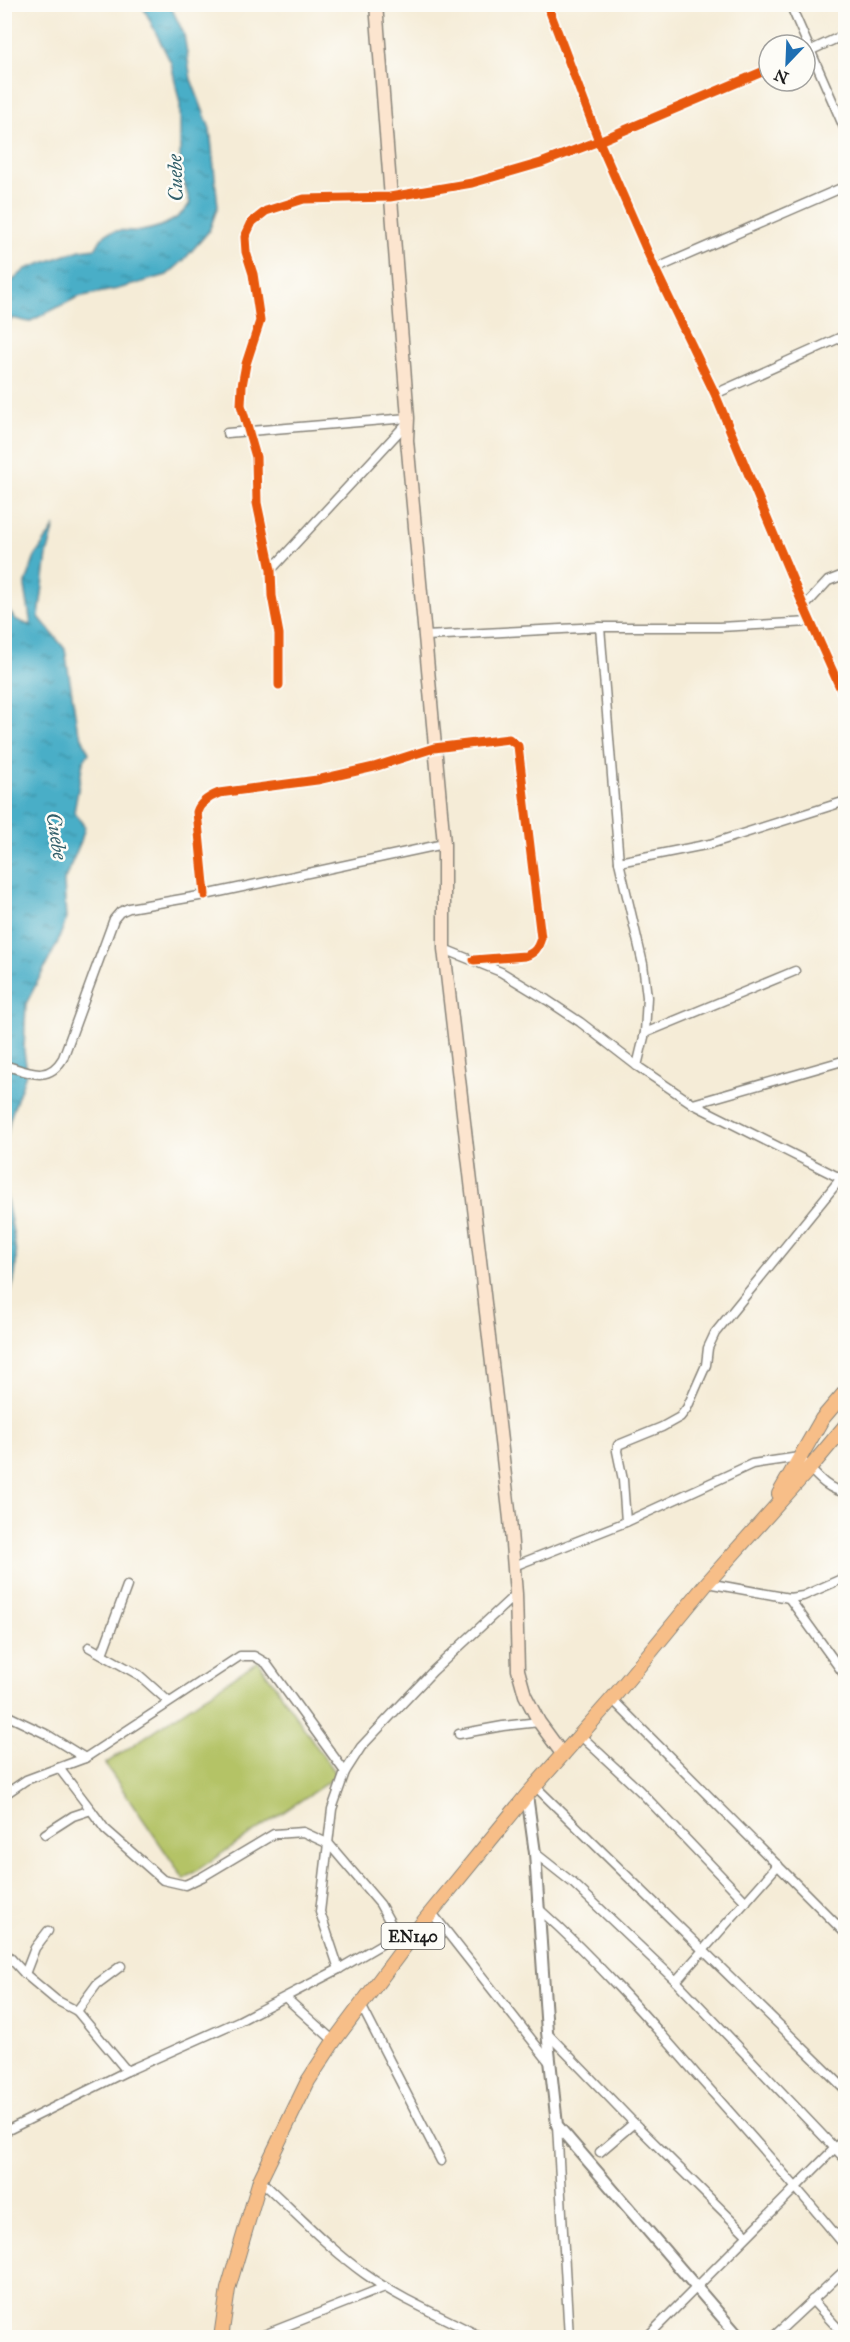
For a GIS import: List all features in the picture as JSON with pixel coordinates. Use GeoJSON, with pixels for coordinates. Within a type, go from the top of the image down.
{"type":"FeatureCollection","features":[{"type":"Feature","properties":{"kind":"main road"},"geometry":{"type":"LineString","coordinates":[[376,4],[434,748],[444,844],[444,949],[510,1519],[516,1594],[518,1670],[525,1695],[539,1722],[563,1755]]}},
{"type":"Feature","properties":{"kind":"main road","name":"EN140"},"geometry":{"type":"LineString","coordinates":[[770,1512],[822,1419],[846,1391]]}},
{"type":"Feature","properties":{"kind":"main road","name":"EN140"},"geometry":{"type":"LineString","coordinates":[[220,2337],[228,2289],[260,2180],[308,2081],[334,2041],[362,2007],[420,1926],[531,1790],[612,1699],[707,1583],[846,1425]]}},
{"type":"Feature","properties":{"kind":"street"},"geometry":{"type":"LineString","coordinates":[[548,4],[599,141],[655,269],[715,394],[810,622],[846,701]]}},
{"type":"Feature","properties":{"kind":"street"},"geometry":{"type":"LineString","coordinates":[[790,4],[800,33]]}},
{"type":"Feature","properties":{"kind":"street"},"geometry":{"type":"LineString","coordinates":[[817,47],[846,34]]}},
{"type":"Feature","properties":{"kind":"street"},"geometry":{"type":"LineString","coordinates":[[817,73],[846,132]]}},
{"type":"Feature","properties":{"kind":"street"},"geometry":{"type":"LineString","coordinates":[[279,685],[279,634],[272,596],[271,570],[257,503],[256,457],[241,405],[246,364],[260,321],[253,274],[246,252],[245,237],[252,222],[266,211],[304,199],[390,197],[472,183],[541,163],[757,74]]}},
{"type":"Feature","properties":{"kind":"street"},"geometry":{"type":"LineString","coordinates":[[655,269],[846,186]]}},
{"type":"Feature","properties":{"kind":"street"},"geometry":{"type":"LineString","coordinates":[[715,394],[846,335]]}},
{"type":"Feature","properties":{"kind":"street"},"geometry":{"type":"LineString","coordinates":[[227,433],[408,421]]}},
{"type":"Feature","properties":{"kind":"street"},"geometry":{"type":"LineString","coordinates":[[271,570],[408,421]]}},
{"type":"Feature","properties":{"kind":"street"},"geometry":{"type":"LineString","coordinates":[[804,607],[828,581],[846,574]]}},
{"type":"Feature","properties":{"kind":"street"},"geometry":{"type":"LineString","coordinates":[[426,636],[600,627],[720,627],[810,622]]}},
{"type":"Feature","properties":{"kind":"street"},"geometry":{"type":"LineString","coordinates":[[600,627],[620,861],[643,964],[647,997],[645,1033],[637,1066]]}},
{"type":"Feature","properties":{"kind":"street"},"geometry":{"type":"LineString","coordinates":[[205,895],[197,812],[208,798],[219,793],[317,780],[374,767],[434,748],[509,739],[518,746],[541,938],[538,948],[532,954],[474,960]]}},
{"type":"Feature","properties":{"kind":"street"},"geometry":{"type":"LineString","coordinates":[[620,861],[710,844],[846,801]]}},
{"type":"Feature","properties":{"kind":"street"},"geometry":{"type":"LineString","coordinates":[[4,1065],[33,1073],[50,1073],[56,1069],[63,1058],[114,919],[120,912],[129,908],[205,895],[444,844]]}},
{"type":"Feature","properties":{"kind":"street"},"geometry":{"type":"LineString","coordinates":[[444,949],[501,972],[564,1011],[637,1066],[693,1104],[844,1177],[715,1334],[708,1348],[706,1365],[687,1408],[680,1417],[662,1427],[618,1444],[626,1522]]}},
{"type":"Feature","properties":{"kind":"street"},"geometry":{"type":"LineString","coordinates":[[645,1033],[795,971]]}},
{"type":"Feature","properties":{"kind":"street"},"geometry":{"type":"LineString","coordinates":[[693,1104],[846,1060]]}},
{"type":"Feature","properties":{"kind":"street"},"geometry":{"type":"LineString","coordinates":[[514,1566],[626,1522],[752,1464],[799,1457],[830,1488],[846,1492]]}},
{"type":"Feature","properties":{"kind":"street"},"geometry":{"type":"LineString","coordinates":[[707,1583],[789,1598],[803,1596],[846,1577]]}},
{"type":"Feature","properties":{"kind":"street"},"geometry":{"type":"LineString","coordinates":[[102,1654],[127,1586]]}},
{"type":"Feature","properties":{"kind":"street"},"geometry":{"type":"LineString","coordinates":[[339,1969],[320,1912],[332,1809],[345,1772],[361,1747],[417,1688],[516,1594]]}},
{"type":"Feature","properties":{"kind":"street"},"geometry":{"type":"LineString","coordinates":[[789,1598],[846,1677]]}},
{"type":"Feature","properties":{"kind":"street"},"geometry":{"type":"LineString","coordinates":[[89,1647],[139,1675],[168,1701]]}},
{"type":"Feature","properties":{"kind":"street"},"geometry":{"type":"LineString","coordinates":[[4,1795],[26,1779],[85,1758],[168,1701],[240,1656],[254,1656],[266,1663],[345,1772]]}},
{"type":"Feature","properties":{"kind":"street"},"geometry":{"type":"LineString","coordinates":[[612,1699],[846,1934]]}},
{"type":"Feature","properties":{"kind":"street"},"geometry":{"type":"LineString","coordinates":[[4,1714],[46,1734],[85,1758]]}},
{"type":"Feature","properties":{"kind":"street"},"geometry":{"type":"LineString","coordinates":[[459,1734],[539,1722]]}},
{"type":"Feature","properties":{"kind":"street"},"geometry":{"type":"LineString","coordinates":[[580,1735],[640,1791],[746,1902]]}},
{"type":"Feature","properties":{"kind":"street"},"geometry":{"type":"LineString","coordinates":[[59,1767],[105,1829],[163,1880],[184,1884],[202,1877],[274,1834],[303,1832],[329,1844],[380,1904],[397,1935]]}},
{"type":"Feature","properties":{"kind":"street"},"geometry":{"type":"LineString","coordinates":[[531,1790],[547,2032],[557,2125],[569,2337]]}},
{"type":"Feature","properties":{"kind":"street"},"geometry":{"type":"LineString","coordinates":[[531,1790],[704,1951],[846,2090]]}},
{"type":"Feature","properties":{"kind":"street"},"geometry":{"type":"LineString","coordinates":[[45,1834],[74,1816],[91,1810]]}},
{"type":"Feature","properties":{"kind":"street"},"geometry":{"type":"LineString","coordinates":[[535,1853],[573,1883],[676,1981],[846,2160]]}},
{"type":"Feature","properties":{"kind":"street"},"geometry":{"type":"LineString","coordinates":[[676,1981],[778,1865]]}},
{"type":"Feature","properties":{"kind":"street"},"geometry":{"type":"LineString","coordinates":[[539,1909],[575,1941],[614,1981],[797,2188],[846,2247]]}},
{"type":"Feature","properties":{"kind":"street"},"geometry":{"type":"LineString","coordinates":[[432,1913],[550,2063]]}},
{"type":"Feature","properties":{"kind":"street"},"geometry":{"type":"LineString","coordinates":[[4,2132],[127,2071],[286,1998],[397,1935],[420,1926]]}},
{"type":"Feature","properties":{"kind":"street"},"geometry":{"type":"LineString","coordinates":[[25,1974],[35,1948],[48,1931]]}},
{"type":"Feature","properties":{"kind":"street"},"geometry":{"type":"LineString","coordinates":[[4,1951],[25,1974],[56,2000],[77,2011],[127,2071]]}},
{"type":"Feature","properties":{"kind":"street"},"geometry":{"type":"LineString","coordinates":[[77,2011],[97,1984],[121,1966]]}},
{"type":"Feature","properties":{"kind":"street"},"geometry":{"type":"LineString","coordinates":[[286,1998],[334,2041]]}},
{"type":"Feature","properties":{"kind":"street"},"geometry":{"type":"LineString","coordinates":[[362,2007],[441,2161]]}},
{"type":"Feature","properties":{"kind":"street"},"geometry":{"type":"LineString","coordinates":[[547,2032],[634,2123],[747,2235]]}},
{"type":"Feature","properties":{"kind":"street"},"geometry":{"type":"LineString","coordinates":[[600,2152],[634,2123]]}},
{"type":"Feature","properties":{"kind":"street"},"geometry":{"type":"LineString","coordinates":[[557,2125],[740,2337]]}},
{"type":"Feature","properties":{"kind":"street"},"geometry":{"type":"LineString","coordinates":[[646,2337],[846,2137]]}},
{"type":"Feature","properties":{"kind":"street"},"geometry":{"type":"LineString","coordinates":[[260,2180],[343,2256],[385,2288],[483,2337]]}},
{"type":"Feature","properties":{"kind":"street"},"geometry":{"type":"LineString","coordinates":[[772,2337],[846,2269]]}},
{"type":"Feature","properties":{"kind":"street"},"geometry":{"type":"LineString","coordinates":[[256,2337],[385,2288]]}},
{"type":"Feature","properties":{"kind":"street"},"geometry":{"type":"LineString","coordinates":[[812,2300],[846,2337]]}},
{"type":"Feature","properties":{"kind":"green space"},"geometry":{"type":"Polygon","coordinates":[[[258,1661],[337,1776],[184,1879],[105,1764],[258,1661]]]}},
{"type":"Feature","properties":{"kind":"water"},"geometry":{"type":"Polygon","coordinates":[[[142,5],[170,5],[184,34],[191,79],[210,129],[218,206],[209,231],[183,261],[167,275],[118,289],[78,297],[29,322],[12,318],[5,329],[5,287],[26,269],[80,250],[96,248],[108,233],[155,228],[175,219],[190,203],[180,161],[180,104],[171,63],[142,5]]]}},
{"type":"Feature","properties":{"kind":"water","name":"Cuebe"},"geometry":{"type":"Polygon","coordinates":[[[55,526],[47,555],[39,617],[65,649],[77,726],[89,753],[83,762],[74,812],[85,827],[64,881],[66,920],[57,944],[26,1004],[24,1051],[27,1071],[10,1119],[5,1147],[4,937],[9,920],[4,898],[5,605],[15,619],[31,626],[25,586],[35,556],[55,526]]]}},
{"type":"Feature","properties":{"kind":"water"},"geometry":{"type":"Polygon","coordinates":[[[4,1177],[16,1257],[12,1289],[5,1305],[4,1177]]]}},
{"type":"Feature","properties":{"kind":"cycle path"},"geometry":{"type":"LineString","coordinates":[[547,4],[599,141],[655,269],[715,394],[846,701]]}},
{"type":"Feature","properties":{"kind":"cycle path"},"geometry":{"type":"LineString","coordinates":[[279,685],[279,634],[272,596],[271,570],[257,503],[256,457],[241,405],[246,364],[260,321],[253,274],[246,252],[245,237],[252,222],[266,211],[304,199],[390,197],[472,183],[541,163],[757,74]]}},
{"type":"Feature","properties":{"kind":"cycle path"},"geometry":{"type":"LineString","coordinates":[[205,895],[197,812],[198,808],[212,796],[219,793],[317,780],[374,767],[434,748],[509,739],[518,746],[541,938],[536,950],[525,956],[474,960]]}}]}
